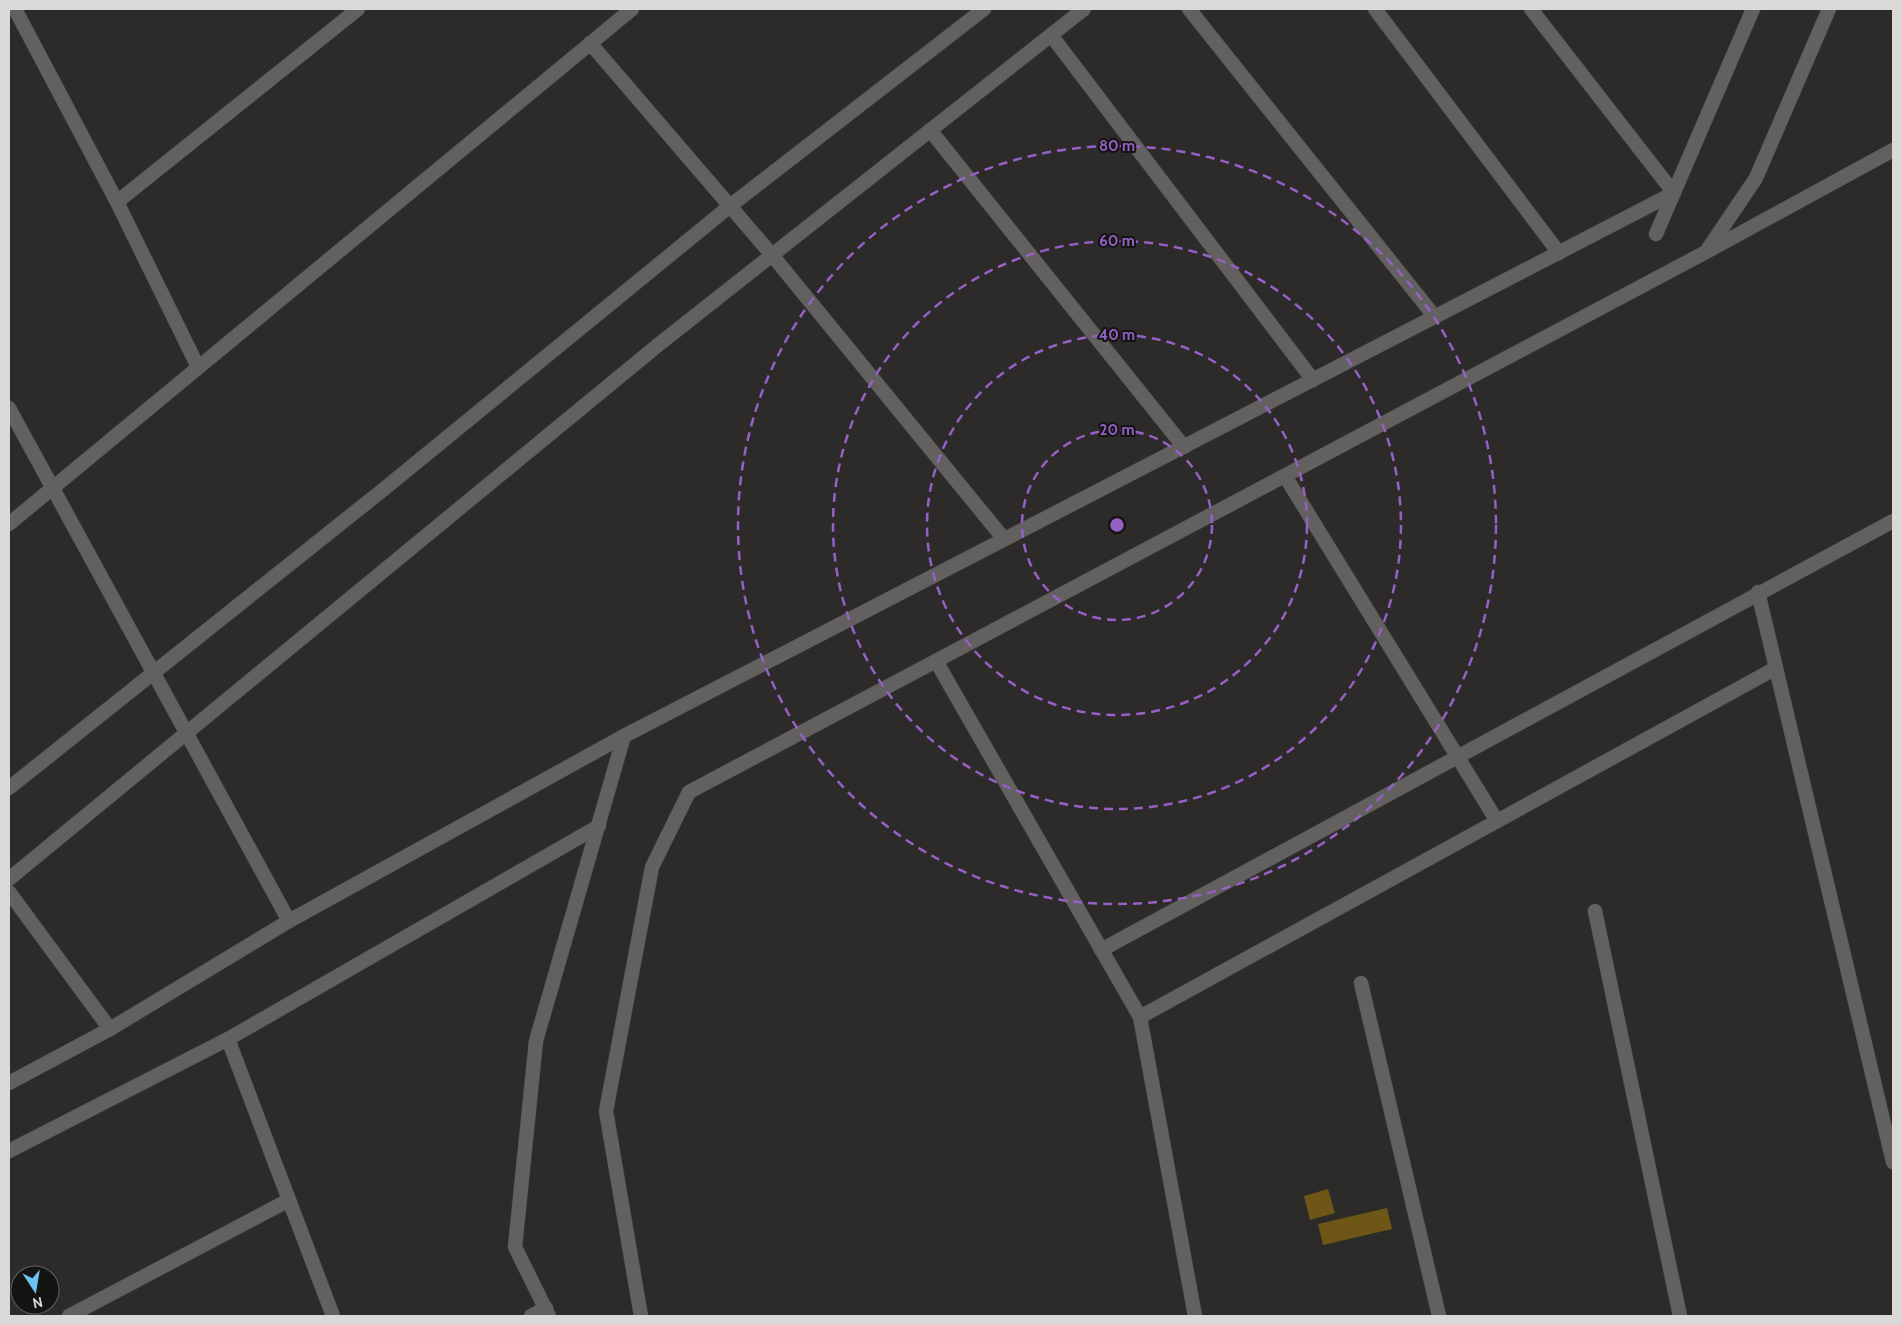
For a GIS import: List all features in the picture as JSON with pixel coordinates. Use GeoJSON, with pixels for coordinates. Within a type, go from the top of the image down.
{"type":"FeatureCollection","features":[{"type":"Feature","properties":{"kind":"street"},"geometry":{"type":"LineString","coordinates":[[15,9],[117,202],[198,367]]}},
{"type":"Feature","properties":{"kind":"street"},"geometry":{"type":"LineString","coordinates":[[117,202],[358,9]]}},
{"type":"Feature","properties":{"kind":"street"},"geometry":{"type":"LineString","coordinates":[[9,524],[632,9]]}},
{"type":"Feature","properties":{"kind":"street"},"geometry":{"type":"LineString","coordinates":[[9,788],[384,490],[730,206],[984,9]]}},
{"type":"Feature","properties":{"kind":"street"},"geometry":{"type":"LineString","coordinates":[[9,878],[635,364],[1084,9]]}},
{"type":"Feature","properties":{"kind":"street"},"geometry":{"type":"LineString","coordinates":[[1189,9],[1435,317]]}},
{"type":"Feature","properties":{"kind":"street"},"geometry":{"type":"LineString","coordinates":[[1375,9],[1559,253]]}},
{"type":"Feature","properties":{"kind":"street"},"geometry":{"type":"LineString","coordinates":[[1530,9],[1674,193]]}},
{"type":"Feature","properties":{"kind":"street"},"geometry":{"type":"LineString","coordinates":[[1656,234],[1753,9]]}},
{"type":"Feature","properties":{"kind":"street"},"geometry":{"type":"LineString","coordinates":[[1706,252],[1756,178],[1829,9]]}},
{"type":"Feature","properties":{"kind":"street"},"geometry":{"type":"LineString","coordinates":[[1051,35],[1313,380]]}},
{"type":"Feature","properties":{"kind":"street"},"geometry":{"type":"LineString","coordinates":[[590,44],[772,255],[1004,539]]}},
{"type":"Feature","properties":{"kind":"street"},"geometry":{"type":"LineString","coordinates":[[930,130],[1184,447]]}},
{"type":"Feature","properties":{"kind":"street"},"geometry":{"type":"LineString","coordinates":[[641,1316],[606,1111],[652,867],[689,792],[1706,252],[1893,150]]}},
{"type":"Feature","properties":{"kind":"street"},"geometry":{"type":"LineString","coordinates":[[9,1082],[110,1029],[289,921],[624,736],[1674,193]]}},
{"type":"Feature","properties":{"kind":"street"},"geometry":{"type":"LineString","coordinates":[[9,408],[289,921]]}},
{"type":"Feature","properties":{"kind":"street"},"geometry":{"type":"LineString","coordinates":[[1284,476],[1498,821]]}},
{"type":"Feature","properties":{"kind":"street"},"geometry":{"type":"LineString","coordinates":[[1101,950],[1758,592],[1893,521]]}},
{"type":"Feature","properties":{"kind":"street"},"geometry":{"type":"LineString","coordinates":[[1758,592],[1893,1162]]}},
{"type":"Feature","properties":{"kind":"street"},"geometry":{"type":"LineString","coordinates":[[936,660],[1140,1017],[1195,1316]]}},
{"type":"Feature","properties":{"kind":"street"},"geometry":{"type":"LineString","coordinates":[[1140,1017],[1776,668]]}},
{"type":"Feature","properties":{"kind":"street"},"geometry":{"type":"LineString","coordinates":[[531,1316],[548,1312],[515,1247],[536,1041],[624,736]]}},
{"type":"Feature","properties":{"kind":"street"},"geometry":{"type":"LineString","coordinates":[[9,1150],[228,1039],[599,826]]}},
{"type":"Feature","properties":{"kind":"street"},"geometry":{"type":"LineString","coordinates":[[9,892],[110,1029]]}},
{"type":"Feature","properties":{"kind":"street"},"geometry":{"type":"LineString","coordinates":[[1595,911],[1680,1316]]}},
{"type":"Feature","properties":{"kind":"street"},"geometry":{"type":"LineString","coordinates":[[1361,983],[1439,1316]]}},
{"type":"Feature","properties":{"kind":"street"},"geometry":{"type":"LineString","coordinates":[[228,1039],[333,1316]]}},
{"type":"Feature","properties":{"kind":"street"},"geometry":{"type":"LineString","coordinates":[[69,1316],[289,1200]]}},
{"type":"Feature","properties":{"kind":"building"},"geometry":{"type":"Polygon","coordinates":[[[1328,1189],[1335,1213],[1310,1220],[1304,1196],[1328,1189]]]}},
{"type":"Feature","properties":{"kind":"building"},"geometry":{"type":"Polygon","coordinates":[[[1387,1208],[1392,1229],[1323,1245],[1318,1224],[1387,1208]]]}}]}
